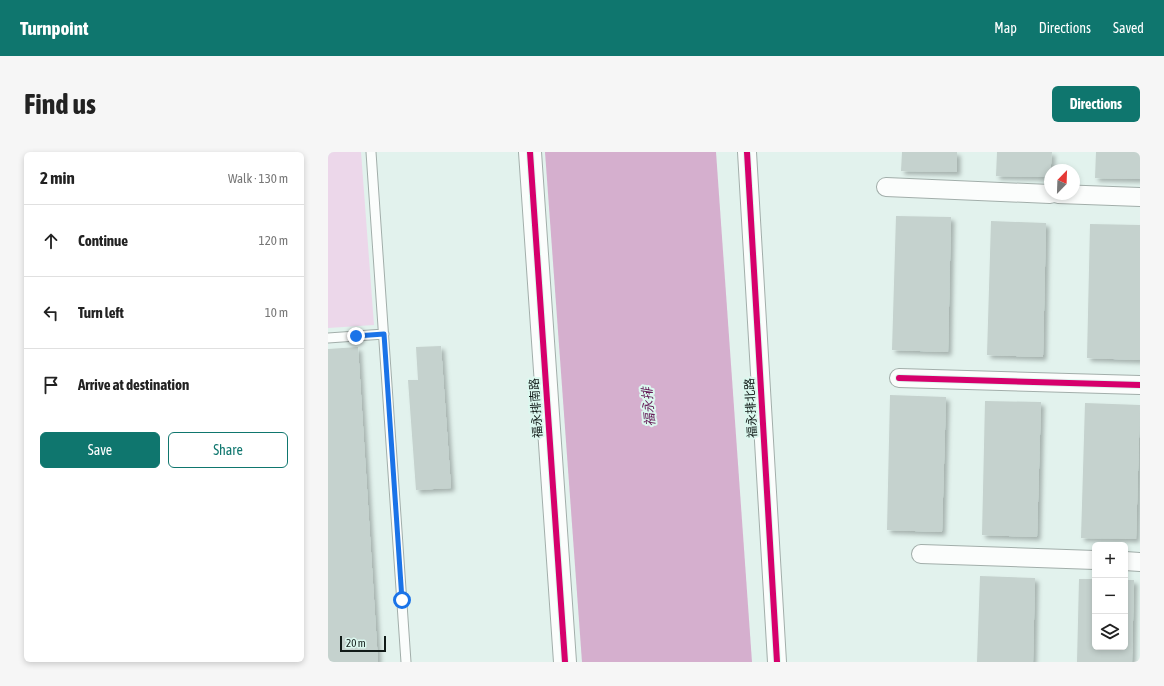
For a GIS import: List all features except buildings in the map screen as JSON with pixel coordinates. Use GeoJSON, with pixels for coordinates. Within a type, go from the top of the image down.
{"type":"FeatureCollection","features":[{"type":"Feature","properties":{"kind":"street","name":"福永排南路"},"geometry":{"type":"LineString","coordinates":[[530,152],[564,662]]}},
{"type":"Feature","properties":{"kind":"street","name":"福永排北路"},"geometry":{"type":"LineString","coordinates":[[747,152],[777,662]]}},
{"type":"Feature","properties":{"kind":"street"},"geometry":{"type":"LineString","coordinates":[[886,187],[1044,194]]}},
{"type":"Feature","properties":{"kind":"street"},"geometry":{"type":"LineString","coordinates":[[1080,195],[1140,197]]}},
{"type":"Feature","properties":{"kind":"street"},"geometry":{"type":"LineString","coordinates":[[899,378],[1140,385]]}},
{"type":"Feature","properties":{"kind":"street"},"geometry":{"type":"LineString","coordinates":[[921,554],[1092,560]]}},
{"type":"Feature","properties":{"kind":"street"},"geometry":{"type":"LineString","coordinates":[[1128,562],[1140,562]]}},
{"type":"Feature","properties":{"kind":"lane"},"geometry":{"type":"LineString","coordinates":[[371,152],[406,662]]}},
{"type":"Feature","properties":{"kind":"lane"},"geometry":{"type":"LineString","coordinates":[[328,338],[384,334]]}},
{"type":"Feature","properties":{"kind":"shaded area"},"geometry":{"type":"Polygon","coordinates":[[[328,152],[361,152],[374,325],[328,328],[328,152]]]}},
{"type":"Feature","properties":{"kind":"water","name":"福永排"},"geometry":{"type":"Polygon","coordinates":[[[545,152],[716,152],[752,662],[582,662],[545,152]]]}},
{"type":"Feature","properties":{"kind":"cycle path"},"geometry":{"type":"LineString","coordinates":[[530,152],[565,662]]}},
{"type":"Feature","properties":{"kind":"cycle path"},"geometry":{"type":"LineString","coordinates":[[747,152],[777,662]]}},
{"type":"Feature","properties":{"kind":"cycle path"},"geometry":{"type":"LineString","coordinates":[[899,378],[1140,385]]}},
{"type":"Feature","properties":{"kind":"route"},"geometry":{"type":"LineString","coordinates":[[356,336],[384,334],[402,600]]}}]}
